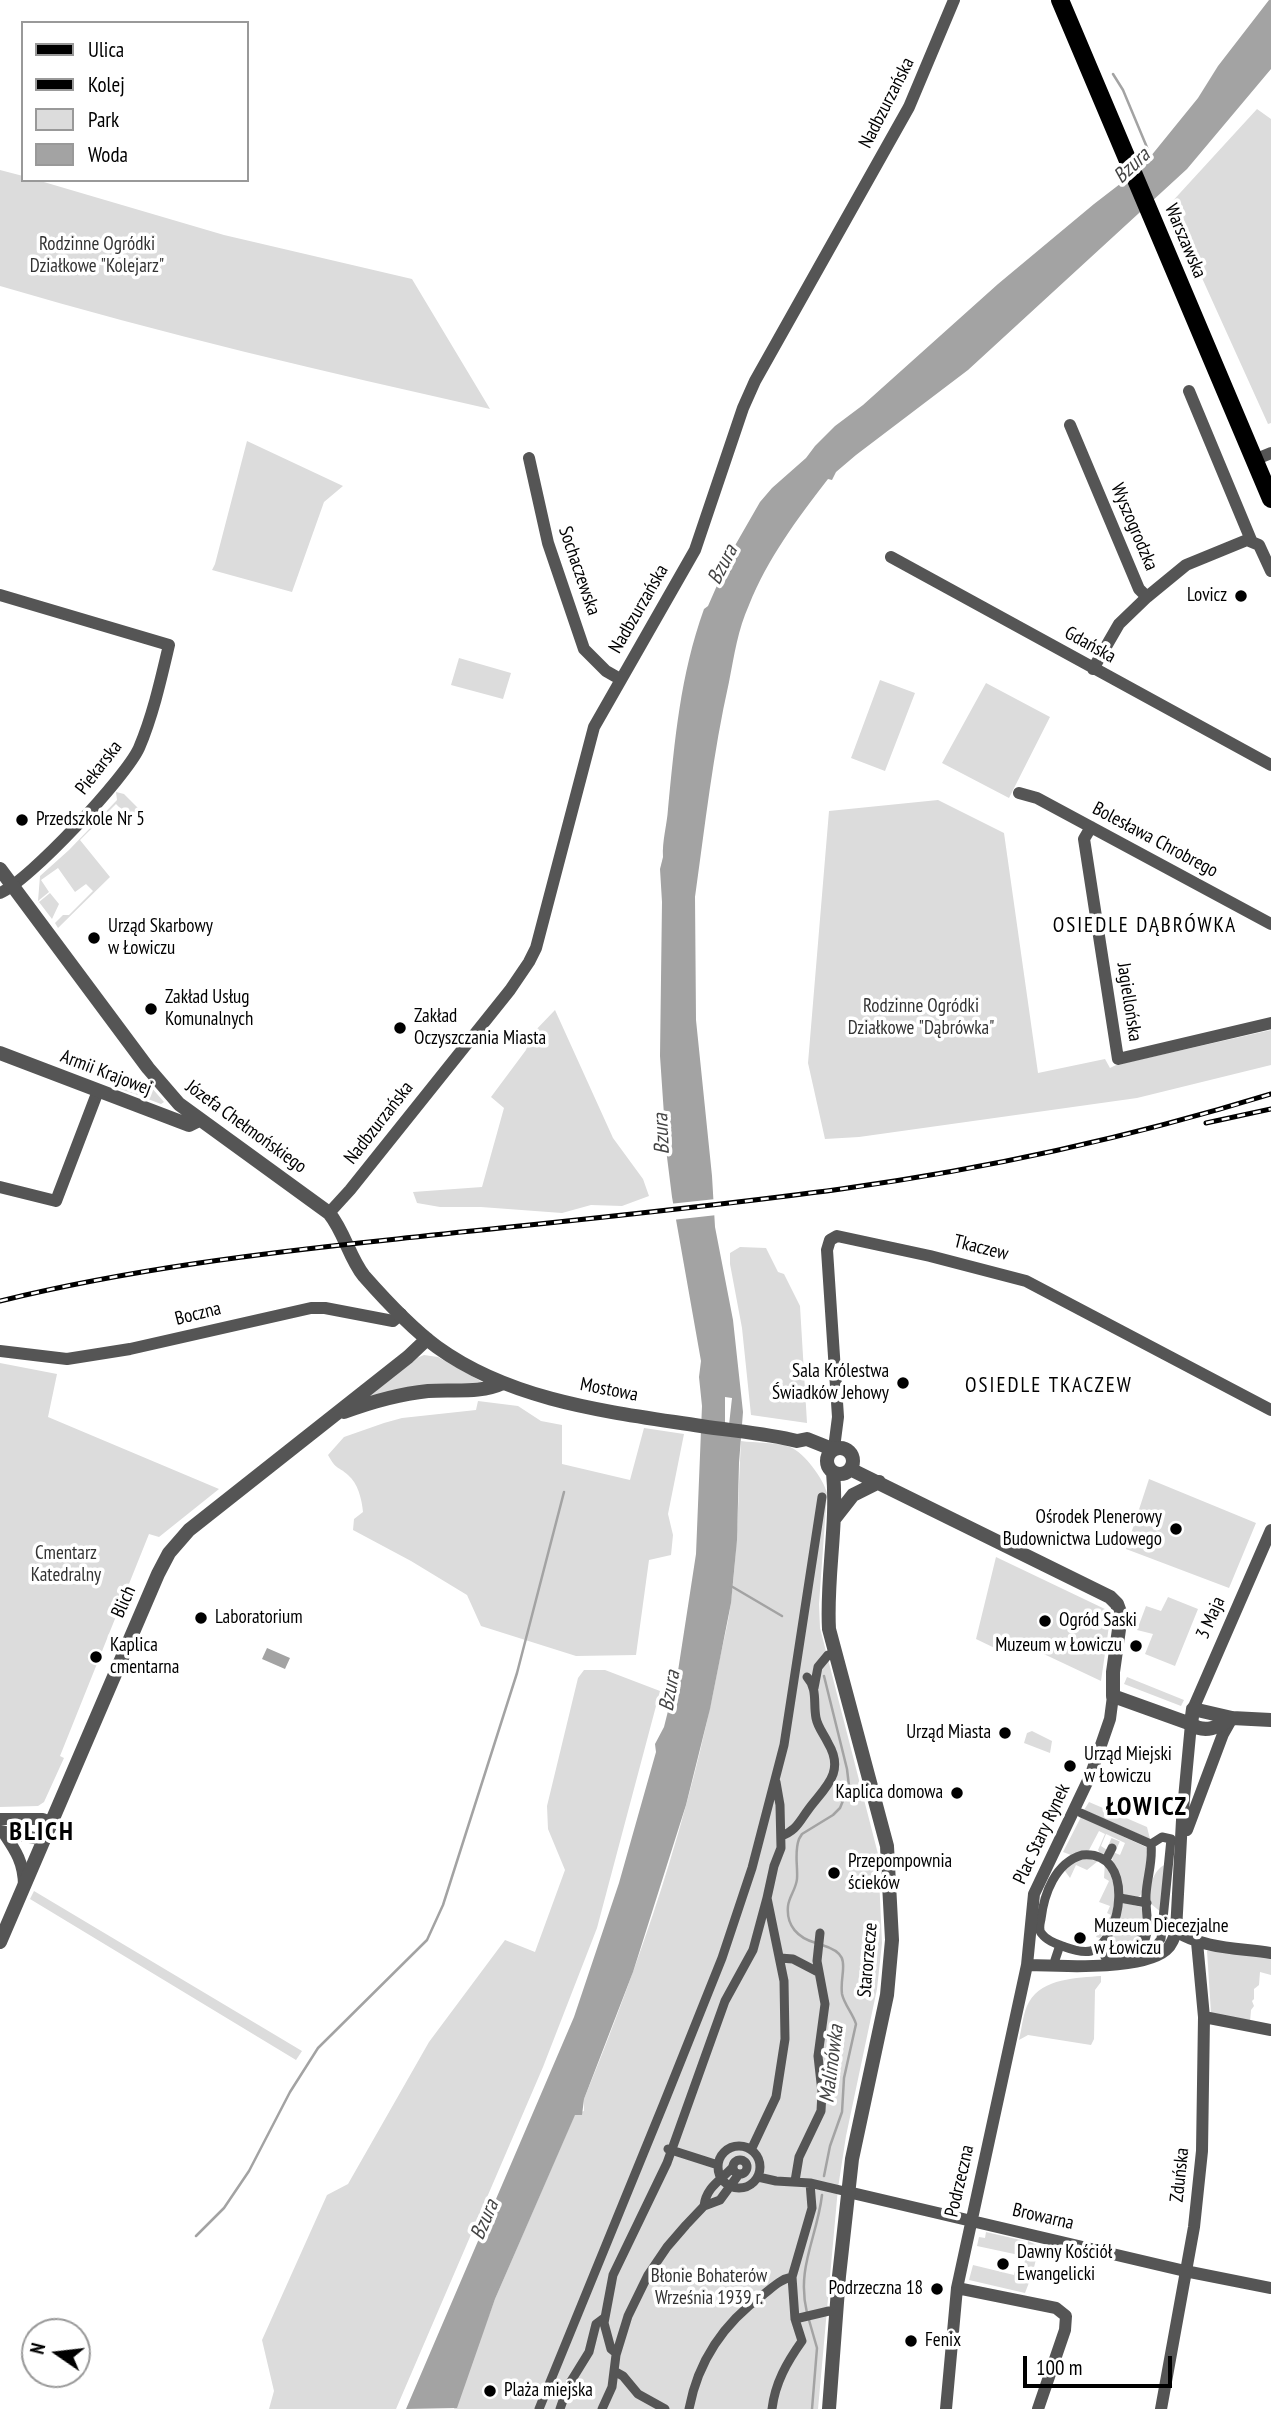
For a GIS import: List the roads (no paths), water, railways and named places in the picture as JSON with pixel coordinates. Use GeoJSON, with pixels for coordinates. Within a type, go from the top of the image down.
{"type":"FeatureCollection","features":[{"type":"Feature","properties":{"kind":"main road","name":"Warszawska"},"geometry":{"type":"LineString","coordinates":[[1060,0],[1174,269],[1263,457],[1271,499]]}},
{"type":"Feature","properties":{"kind":"street","name":"Nadbzurzańska"},"geometry":{"type":"LineString","coordinates":[[330,1213],[486,1020],[529,962],[536,948],[590,738],[695,550],[743,408],[755,381],[909,107],[954,0]]}},
{"type":"Feature","properties":{"kind":"street"},"geometry":{"type":"LineString","coordinates":[[1189,391],[1251,540],[1259,545],[1271,571]]}},
{"type":"Feature","properties":{"kind":"street","name":"Wyszogrodzka"},"geometry":{"type":"LineString","coordinates":[[1070,425],[1139,589],[1147,597],[1119,624],[1093,668]]}},
{"type":"Feature","properties":{"kind":"street","name":"Sochaczewska"},"geometry":{"type":"LineString","coordinates":[[529,458],[548,543],[584,649],[606,671],[620,680]]}},
{"type":"Feature","properties":{"kind":"street"},"geometry":{"type":"LineString","coordinates":[[1147,597],[1186,565],[1251,540]]}},
{"type":"Feature","properties":{"kind":"street","name":"Gdańska"},"geometry":{"type":"LineString","coordinates":[[891,557],[1271,765]]}},
{"type":"Feature","properties":{"kind":"street","name":"Piekarska"},"geometry":{"type":"LineString","coordinates":[[0,595],[169,645],[138,750],[117,781],[62,841],[6,889]]}},
{"type":"Feature","properties":{"kind":"street","name":"Bolesława Chrobrego"},"geometry":{"type":"LineString","coordinates":[[1019,793],[1037,798],[1271,924]]}},
{"type":"Feature","properties":{"kind":"street","name":"Jagiellońska"},"geometry":{"type":"LineString","coordinates":[[1091,827],[1084,839],[1118,1059],[1271,1023]]}},
{"type":"Feature","properties":{"kind":"street","name":"Józefa Chełmońskiego"},"geometry":{"type":"LineString","coordinates":[[0,869],[6,889],[178,1104],[330,1213],[345,1236],[357,1266],[426,1339]]}},
{"type":"Feature","properties":{"kind":"street","name":"Armii Krajowej"},"geometry":{"type":"LineString","coordinates":[[0,1053],[189,1125],[199,1120]]}},
{"type":"Feature","properties":{"kind":"street"},"geometry":{"type":"LineString","coordinates":[[0,1187],[57,1201],[98,1091]]}},
{"type":"Feature","properties":{"kind":"street","name":"Tkaczew"},"geometry":{"type":"LineString","coordinates":[[834,1451],[838,1417],[827,1250],[830,1240],[837,1236],[1026,1281],[1271,1410]]}},
{"type":"Feature","properties":{"kind":"street","name":"Boczna"},"geometry":{"type":"LineString","coordinates":[[0,1351],[67,1359],[130,1349],[311,1308],[325,1308],[393,1321],[401,1314]]}},
{"type":"Feature","properties":{"kind":"street","name":"Mostowa"},"geometry":{"type":"LineString","coordinates":[[426,1339],[503,1384],[557,1399],[661,1420],[795,1440],[807,1439],[834,1451]]}},
{"type":"Feature","properties":{"kind":"street","name":"Blich"},"geometry":{"type":"LineString","coordinates":[[0,1942],[169,1553],[190,1530],[332,1416],[360,1401],[426,1339]]}},
{"type":"Feature","properties":{"kind":"street","name":"Blich"},"geometry":{"type":"LineString","coordinates":[[360,1401],[415,1393],[478,1390],[503,1384]]}},
{"type":"Feature","properties":{"kind":"street"},"geometry":{"type":"LineString","coordinates":[[845,1469],[850,1452],[834,1451],[827,1467],[845,1469],[879,1482],[1110,1597],[1117,1604],[1121,1615],[1113,1672],[1113,1696],[1192,1717],[1198,1728],[1207,1729],[1222,1725],[1232,1718],[1271,1720]]}},
{"type":"Feature","properties":{"kind":"street","name":"Starorzecze"},"geometry":{"type":"LineString","coordinates":[[829,2409],[854,2144],[887,1995],[892,1940],[887,1846],[829,1629],[835,1518],[845,1469]]}},
{"type":"Feature","properties":{"kind":"street"},"geometry":{"type":"LineString","coordinates":[[835,1518],[853,1495],[879,1482]]}},
{"type":"Feature","properties":{"kind":"street"},"geometry":{"type":"LineString","coordinates":[[539,2409],[722,1958],[752,1868],[776,1781],[793,1693],[822,1497]]}},
{"type":"Feature","properties":{"kind":"street","name":"3 Maja"},"geometry":{"type":"LineString","coordinates":[[1192,1717],[1202,1685],[1271,1530]]}},
{"type":"Feature","properties":{"kind":"street"},"geometry":{"type":"LineString","coordinates":[[782,1836],[800,1824],[811,1806],[826,1790],[834,1772],[833,1753],[816,1721],[814,1689],[818,1667],[828,1655]]}},
{"type":"Feature","properties":{"kind":"street"},"geometry":{"type":"LineString","coordinates":[[807,1676],[814,1689]]}},
{"type":"Feature","properties":{"kind":"street","name":"Plac Stary Rynek"},"geometry":{"type":"LineString","coordinates":[[1027,1965],[1034,1894],[1096,1762],[1110,1719],[1113,1696]]}},
{"type":"Feature","properties":{"kind":"street"},"geometry":{"type":"LineString","coordinates":[[1027,1965],[1106,1961],[1134,1963],[1165,1951],[1171,1944],[1176,1931],[1192,1717]]}},
{"type":"Feature","properties":{"kind":"street"},"geometry":{"type":"LineString","coordinates":[[1181,1854],[1192,1811],[1232,1718]]}},
{"type":"Feature","properties":{"kind":"street"},"geometry":{"type":"LineString","coordinates":[[616,2353],[611,2350],[604,2318],[613,2275],[655,2190],[725,2001],[753,1950],[774,1866],[781,1849],[776,1781]]}},
{"type":"Feature","properties":{"kind":"street"},"geometry":{"type":"LineString","coordinates":[[1081,1813],[1118,1834],[1151,1844],[1162,1837],[1171,1839],[1159,1944],[1152,1950],[1106,1961]]}},
{"type":"Feature","properties":{"kind":"street"},"geometry":{"type":"LineString","coordinates":[[1,1828],[43,1819],[51,1822]]}},
{"type":"Feature","properties":{"kind":"street"},"geometry":{"type":"LineString","coordinates":[[1,1828],[44,1840]]}},
{"type":"Feature","properties":{"kind":"street"},"geometry":{"type":"LineString","coordinates":[[1,1828],[19,1855],[24,1870],[23,1887]]}},
{"type":"Feature","properties":{"kind":"street"},"geometry":{"type":"LineString","coordinates":[[1137,1954],[1146,1935],[1146,1896],[1151,1874],[1151,1844]]}},
{"type":"Feature","properties":{"kind":"street"},"geometry":{"type":"LineString","coordinates":[[1106,1860],[1112,1848]]}},
{"type":"Feature","properties":{"kind":"street"},"geometry":{"type":"LineString","coordinates":[[1055,1850],[1070,1859]]}},
{"type":"Feature","properties":{"kind":"street"},"geometry":{"type":"LineString","coordinates":[[1091,1855],[1106,1860],[1116,1878],[1120,1898],[1112,1924],[1089,1952],[1060,1945],[1041,1934],[1040,1907],[1053,1881],[1070,1859],[1091,1855]]}},
{"type":"Feature","properties":{"kind":"street"},"geometry":{"type":"LineString","coordinates":[[1151,1874],[1160,1863],[1168,1861]]}},
{"type":"Feature","properties":{"kind":"street"},"geometry":{"type":"LineString","coordinates":[[602,2409],[612,2387],[616,2353],[629,2312],[648,2274],[667,2247],[705,2206],[720,2200],[725,2183],[736,2171],[746,2172],[745,2161],[776,2097],[782,2068],[785,2002],[780,1958],[767,1898]]}},
{"type":"Feature","properties":{"kind":"street"},"geometry":{"type":"LineString","coordinates":[[1120,1898],[1163,1915]]}},
{"type":"Feature","properties":{"kind":"street"},"geometry":{"type":"LineString","coordinates":[[1131,1928],[1146,1935]]}},
{"type":"Feature","properties":{"kind":"street"},"geometry":{"type":"LineString","coordinates":[[1176,1931],[1197,1942],[1271,1953]]}},
{"type":"Feature","properties":{"kind":"street"},"geometry":{"type":"LineString","coordinates":[[795,2181],[799,2157],[821,2111],[818,2056],[825,2004],[818,1972],[819,1940]]}},
{"type":"Feature","properties":{"kind":"street","name":"Zduńska"},"geometry":{"type":"LineString","coordinates":[[1161,2409],[1194,2227],[1202,2151],[1204,2017],[1197,1942]]}},
{"type":"Feature","properties":{"kind":"street"},"geometry":{"type":"LineString","coordinates":[[1095,1944],[1106,1961]]}},
{"type":"Feature","properties":{"kind":"street"},"geometry":{"type":"LineString","coordinates":[[1055,1960],[1060,1945]]}},
{"type":"Feature","properties":{"kind":"street"},"geometry":{"type":"LineString","coordinates":[[780,1958],[793,1959],[818,1972]]}},
{"type":"Feature","properties":{"kind":"street","name":"Podrzeczna"},"geometry":{"type":"LineString","coordinates":[[946,2409],[957,2288],[1027,1965]]}},
{"type":"Feature","properties":{"kind":"street"},"geometry":{"type":"LineString","coordinates":[[1204,2017],[1271,2030]]}},
{"type":"Feature","properties":{"kind":"street"},"geometry":{"type":"LineString","coordinates":[[705,2206],[707,2192],[716,2182],[735,2188],[749,2186],[758,2177],[759,2159],[751,2150],[738,2146],[731,2148],[720,2158],[718,2165],[725,2183]]}},
{"type":"Feature","properties":{"kind":"street"},"geometry":{"type":"LineString","coordinates":[[670,2150],[718,2165]]}},
{"type":"Feature","properties":{"kind":"street"},"geometry":{"type":"LineString","coordinates":[[758,2177],[810,2183],[848,2192]]}},
{"type":"Feature","properties":{"kind":"street"},"geometry":{"type":"LineString","coordinates":[[772,2409],[782,2372],[802,2341],[803,2317],[792,2277],[810,2217],[810,2183]]}},
{"type":"Feature","properties":{"kind":"street","name":"Browarna"},"geometry":{"type":"LineString","coordinates":[[848,2192],[1185,2271],[1271,2288]]}},
{"type":"Feature","properties":{"kind":"street"},"geometry":{"type":"LineString","coordinates":[[689,2409],[701,2369],[729,2325],[746,2307],[782,2281],[792,2277]]}},
{"type":"Feature","properties":{"kind":"street"},"geometry":{"type":"LineString","coordinates":[[957,2288],[1056,2308],[1066,2316],[1065,2330],[1038,2409]]}},
{"type":"Feature","properties":{"kind":"street"},"geometry":{"type":"LineString","coordinates":[[803,2317],[829,2311]]}},
{"type":"Feature","properties":{"kind":"street"},"geometry":{"type":"LineString","coordinates":[[560,2409],[568,2386],[589,2352],[596,2324],[604,2318]]}},
{"type":"Feature","properties":{"kind":"street"},"geometry":{"type":"LineString","coordinates":[[614,2371],[623,2376],[638,2394],[665,2409]]}},
{"type":"Feature","properties":{"kind":"water"},"geometry":{"type":"Polygon","coordinates":[[[1271,0],[1271,69],[1187,169],[968,370],[856,455],[836,472],[832,480],[828,479],[774,555],[745,614],[718,736],[695,897],[696,1020],[715,1227],[733,1320],[743,1412],[731,1603],[710,1709],[686,1805],[633,1972],[584,2099],[582,2115],[575,2115],[495,2299],[457,2408],[406,2409],[574,2017],[619,1883],[656,1752],[655,1744],[664,1727],[678,1671],[696,1554],[702,1406],[699,1377],[701,1361],[672,1197],[664,1133],[667,1123],[664,1115],[660,1056],[660,869],[680,708],[689,659],[704,609],[708,606],[733,549],[760,502],[772,488],[806,458],[835,426],[863,405],[998,284],[1142,167],[1198,98],[1218,66],[1271,0]],[[725,1397],[725,1423],[728,1434],[732,1398],[725,1397]]]}},
{"type":"Feature","properties":{"kind":"water"},"geometry":{"type":"Polygon","coordinates":[[[267,1648],[290,1658],[285,1669],[262,1659],[267,1648]]]}},
{"type":"Feature","properties":{"kind":"waterway","name":"Bzura"},"geometry":{"type":"LineString","coordinates":[[1113,74],[1123,90],[1151,157]]}},
{"type":"Feature","properties":{"kind":"waterway"},"geometry":{"type":"LineString","coordinates":[[196,2236],[224,2208],[249,2171],[290,2092],[318,2048],[427,1940],[443,1905],[517,1673],[564,1492]]}},
{"type":"Feature","properties":{"kind":"waterway","name":"Malinówka"},"geometry":{"type":"LineString","coordinates":[[731,1586],[782,1616]]}},
{"type":"Feature","properties":{"kind":"waterway","name":"Malinówka"},"geometry":{"type":"LineString","coordinates":[[816,1943],[794,1930],[789,1920],[788,1906],[797,1879],[796,1854],[799,1839],[802,1834],[840,1808],[849,1786],[824,1676]]}},
{"type":"Feature","properties":{"kind":"waterway","name":"Malinówka"},"geometry":{"type":"LineString","coordinates":[[822,1945],[839,1953],[842,1959],[842,1994],[856,2024],[844,2078],[842,2112],[830,2146],[824,2176]]}},
{"type":"Feature","properties":{"kind":"waterway","name":"Malinówka"},"geometry":{"type":"LineString","coordinates":[[807,2313],[804,2282],[822,2195]]}},
{"type":"Feature","properties":{"kind":"waterway","name":"Malinówka"},"geometry":{"type":"LineString","coordinates":[[809,2320],[817,2348],[812,2409]]}},
{"type":"Feature","properties":{"kind":"tunnel"},"geometry":{"type":"LineString","coordinates":[[1112,1848],[1116,1839]]}},
{"type":"Feature","properties":{"kind":"railway"},"geometry":{"type":"LineString","coordinates":[[0,1301],[98,1280],[247,1256],[730,1203],[896,1181],[1112,1138],[1271,1094]]}},
{"type":"Feature","properties":{"kind":"railway"},"geometry":{"type":"LineString","coordinates":[[1206,1123],[1271,1109]]}},
{"type":"Feature","properties":{"kind":"place","name":"Lovicz"},"geometry":{"type":"Point","coordinates":[1241,596]}},
{"type":"Feature","properties":{"kind":"place","name":"Przedszkole Nr 5"},"geometry":{"type":"Point","coordinates":[22,820]}},
{"type":"Feature","properties":{"kind":"place","name":"Urząd Skarbowy w Łowiczu"},"geometry":{"type":"Point","coordinates":[94,938]}},
{"type":"Feature","properties":{"kind":"place","name":"Zakład Usług Komunalnych"},"geometry":{"type":"Point","coordinates":[151,1009]}},
{"type":"Feature","properties":{"kind":"place","name":"Zakład Oczyszczania Miasta"},"geometry":{"type":"Point","coordinates":[400,1028]}},
{"type":"Feature","properties":{"kind":"place","name":"Sala Królestwa Świadków Jehowy"},"geometry":{"type":"Point","coordinates":[903,1383]}},
{"type":"Feature","properties":{"kind":"place","name":"Ośrodek Plenerowy Budownictwa Ludowego"},"geometry":{"type":"Point","coordinates":[1176,1529]}},
{"type":"Feature","properties":{"kind":"place","name":"Laboratorium"},"geometry":{"type":"Point","coordinates":[201,1618]}},
{"type":"Feature","properties":{"kind":"place","name":"Ogród Saski"},"geometry":{"type":"Point","coordinates":[1045,1621]}},
{"type":"Feature","properties":{"kind":"place","name":"Muzeum w Łowiczu"},"geometry":{"type":"Point","coordinates":[1136,1646]}},
{"type":"Feature","properties":{"kind":"place","name":"Kaplica cmentarna"},"geometry":{"type":"Point","coordinates":[96,1657]}},
{"type":"Feature","properties":{"kind":"place","name":"Urząd Miasta"},"geometry":{"type":"Point","coordinates":[1005,1733]}},
{"type":"Feature","properties":{"kind":"place","name":"Urząd Miejski w Łowiczu"},"geometry":{"type":"Point","coordinates":[1070,1766]}},
{"type":"Feature","properties":{"kind":"place","name":"Kaplica domowa"},"geometry":{"type":"Point","coordinates":[957,1793]}},
{"type":"Feature","properties":{"kind":"place","name":"Przepompownia ścieków"},"geometry":{"type":"Point","coordinates":[834,1873]}},
{"type":"Feature","properties":{"kind":"place","name":"Muzeum Diecezjalne w Łowiczu"},"geometry":{"type":"Point","coordinates":[1080,1938]}},
{"type":"Feature","properties":{"kind":"place","name":"Dawny Kościół Ewangelicki"},"geometry":{"type":"Point","coordinates":[1003,2264]}},
{"type":"Feature","properties":{"kind":"place","name":"Podrzeczna 18"},"geometry":{"type":"Point","coordinates":[937,2289]}},
{"type":"Feature","properties":{"kind":"place","name":"Fenix"},"geometry":{"type":"Point","coordinates":[911,2341]}},
{"type":"Feature","properties":{"kind":"place","name":"Plaża miejska"},"geometry":{"type":"Point","coordinates":[490,2391]}},
{"type":"Feature","properties":{"kind":"district","name":"OSIEDLE DĄBRÓWKA"},"geometry":{"type":"Point","coordinates":[1145,926]}},
{"type":"Feature","properties":{"kind":"district","name":"OSIEDLE TKACZEW"},"geometry":{"type":"Point","coordinates":[1049,1386]}},
{"type":"Feature","properties":{"kind":"district","name":"ŁOWICZ"},"geometry":{"type":"Point","coordinates":[1147,1808]}},
{"type":"Feature","properties":{"kind":"district","name":"BLICH"},"geometry":{"type":"Point","coordinates":[42,1833]}},
{"type":"Feature","properties":{"kind":"park label","name":"Rodzinne Ogródki Działkowe \"Kolejarz\""},"geometry":{"type":"Point","coordinates":[97,256]}},
{"type":"Feature","properties":{"kind":"park label","name":"Rodzinne Ogródki Działkowe \"Dąbrówka\""},"geometry":{"type":"Point","coordinates":[921,1018]}},
{"type":"Feature","properties":{"kind":"park label","name":"Cmentarz Katedralny"},"geometry":{"type":"Point","coordinates":[66,1565]}},
{"type":"Feature","properties":{"kind":"park label","name":"Błonie Bohaterów Września 1939 r."},"geometry":{"type":"Point","coordinates":[709,2288]}}]}
